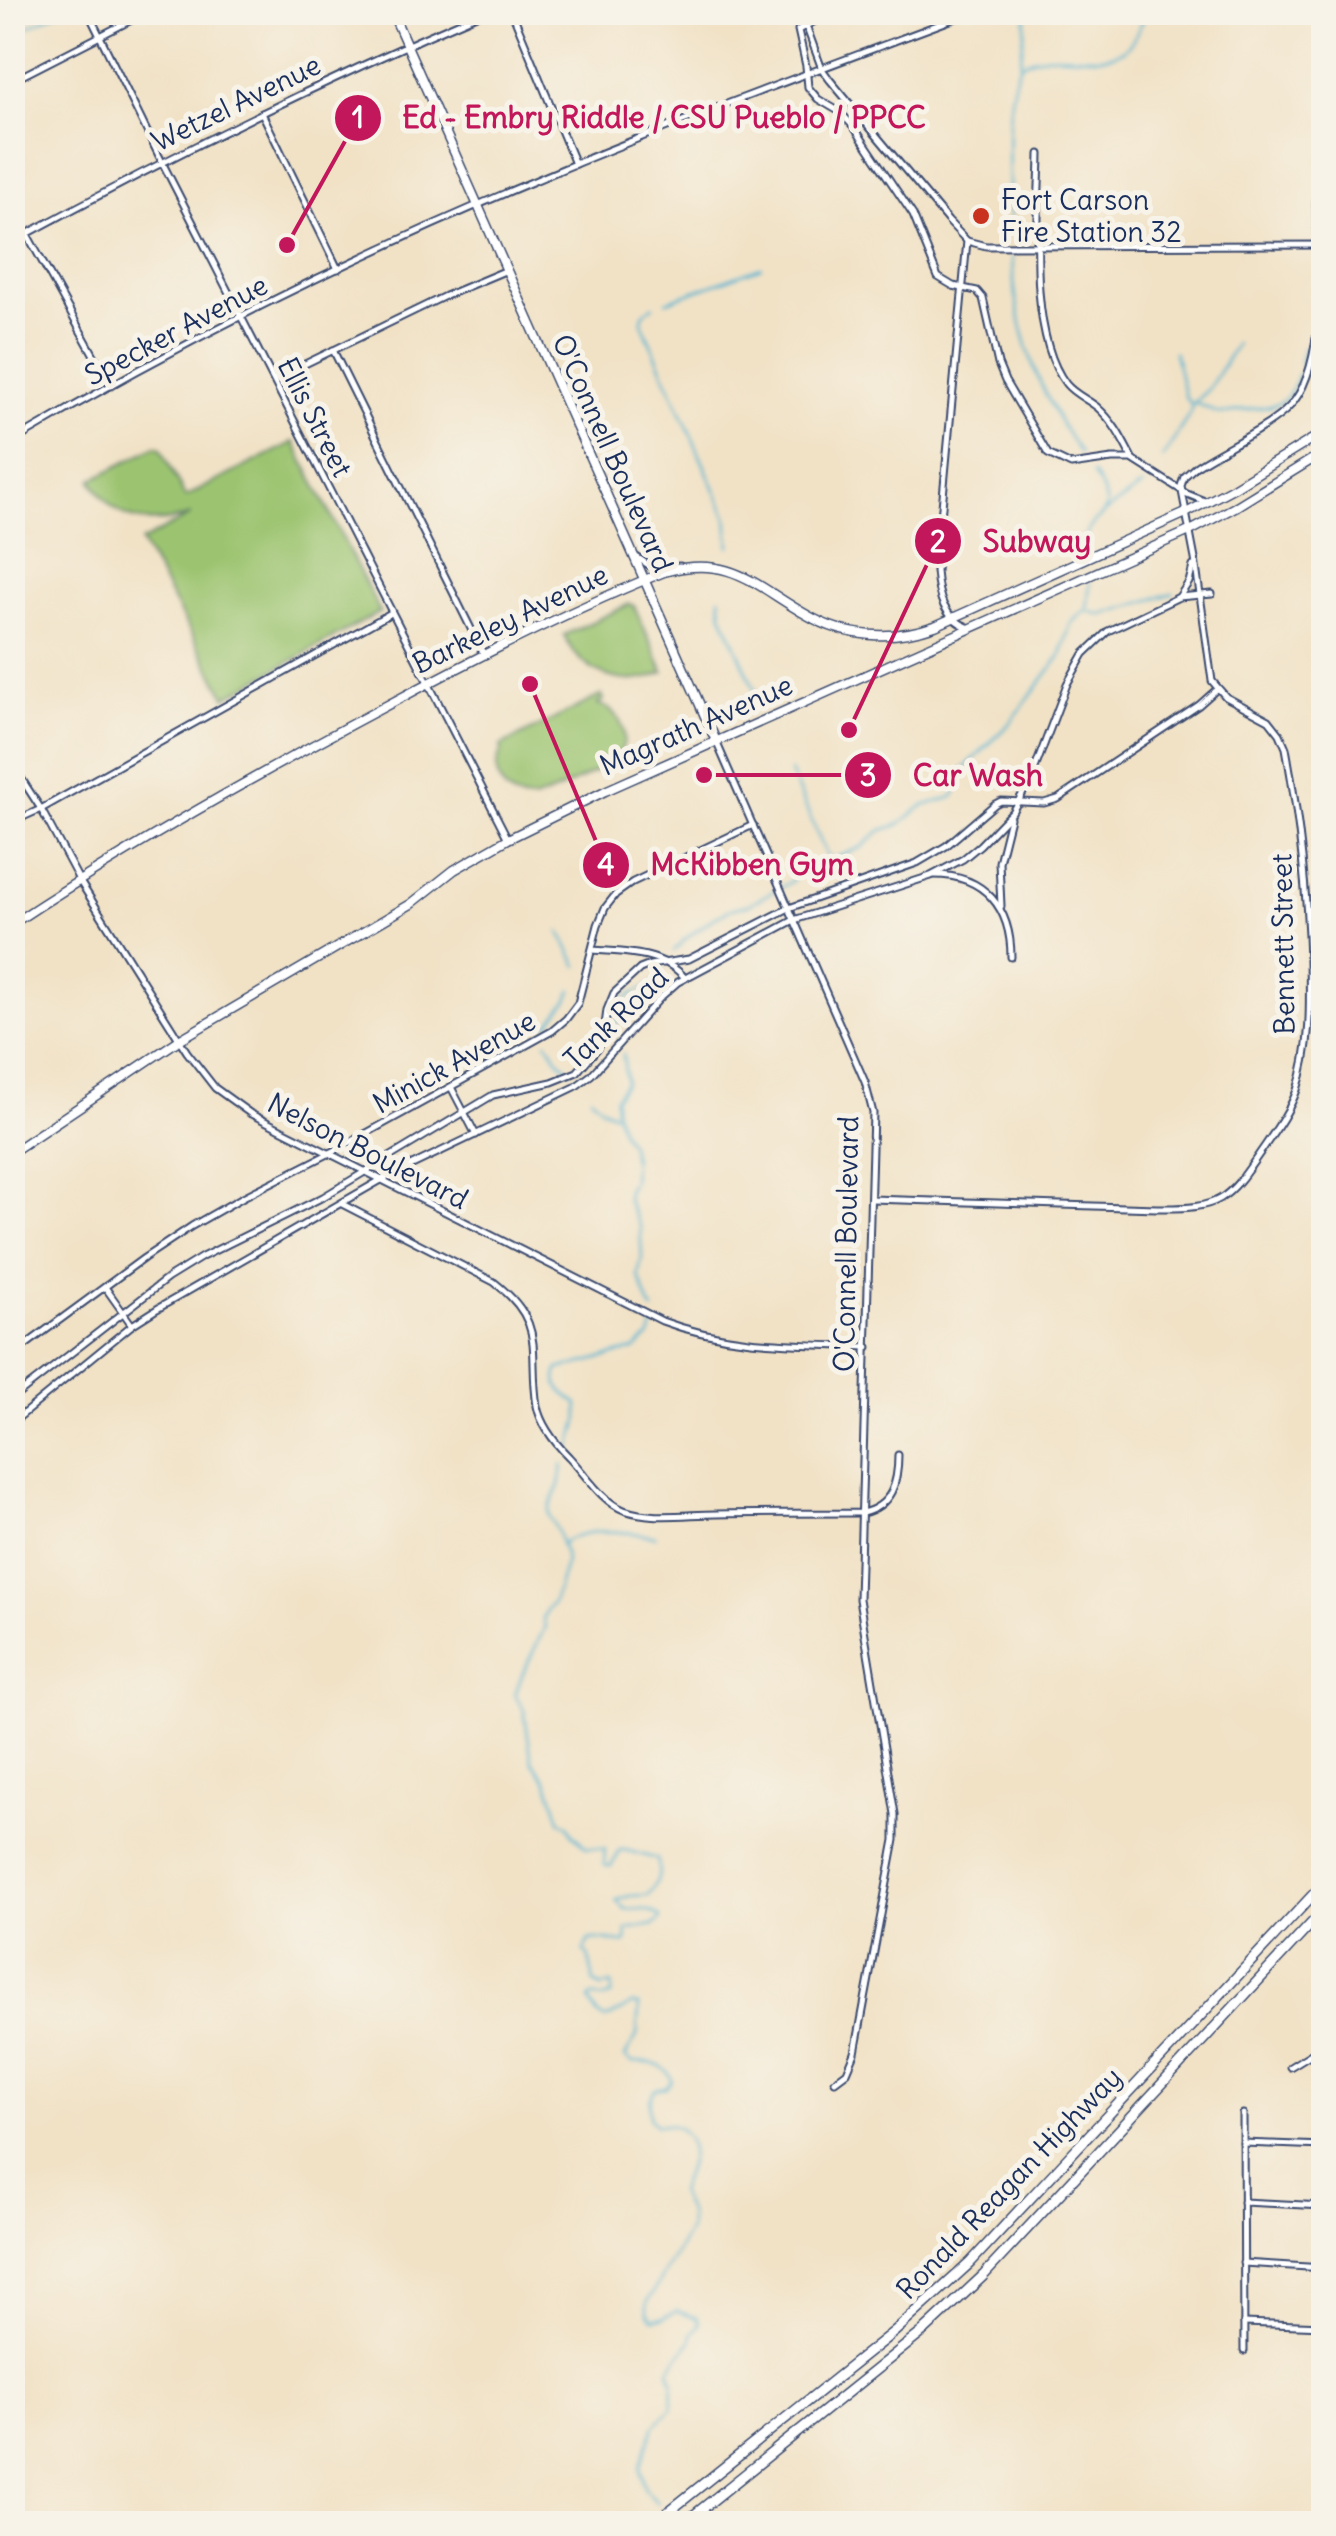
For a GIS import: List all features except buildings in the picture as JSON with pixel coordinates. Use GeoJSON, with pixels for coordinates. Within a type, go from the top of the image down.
{"type":"FeatureCollection","features":[{"type":"Feature","properties":{"kind":"highway","name":"Ronald Reagan Highway"},"geometry":{"type":"LineString","coordinates":[[653,2524],[895,2331],[970,2263],[1324,1883]]}},
{"type":"Feature","properties":{"kind":"highway","name":"Ronald Reagan Highway"},"geometry":{"type":"LineString","coordinates":[[683,2524],[924,2331],[984,2276],[1324,1910]]}},
{"type":"Feature","properties":{"kind":"main road","name":"O'Connell Boulevard"},"geometry":{"type":"LineString","coordinates":[[392,12],[716,740]]}},
{"type":"Feature","properties":{"kind":"main road","name":"Barkeley Avenue"},"geometry":{"type":"LineString","coordinates":[[12,924],[244,782],[484,655],[664,572],[693,567],[725,570],[748,578],[808,616],[854,633],[903,634],[951,619],[1186,513],[1324,432]]}},
{"type":"Feature","properties":{"kind":"main road","name":"Magrath Avenue"},"geometry":{"type":"LineString","coordinates":[[12,1152],[179,1040],[412,904],[454,870],[508,838],[716,740],[1190,531],[1324,452]]}},
{"type":"Feature","properties":{"kind":"street","name":"Ellis Street"},"geometry":{"type":"LineString","coordinates":[[88,12],[508,838]]}},
{"type":"Feature","properties":{"kind":"street"},"geometry":{"type":"LineString","coordinates":[[12,80],[148,12]]}},
{"type":"Feature","properties":{"kind":"street","name":"Wetzel Avenue"},"geometry":{"type":"LineString","coordinates":[[12,242],[262,113],[483,12]]}},
{"type":"Feature","properties":{"kind":"street"},"geometry":{"type":"LineString","coordinates":[[512,12],[574,164]]}},
{"type":"Feature","properties":{"kind":"street"},"geometry":{"type":"LineString","coordinates":[[802,12],[822,68],[967,241],[986,246],[1320,245]]}},
{"type":"Feature","properties":{"kind":"street","name":"Specker Avenue"},"geometry":{"type":"LineString","coordinates":[[12,442],[242,317],[478,205],[574,164],[972,12]]}},
{"type":"Feature","properties":{"kind":"street"},"geometry":{"type":"LineString","coordinates":[[817,20],[798,30],[807,85],[818,99],[845,116],[912,215],[938,277],[948,284],[977,291],[984,298],[1005,382],[1048,454],[1071,465],[1132,459]]}},
{"type":"Feature","properties":{"kind":"street"},"geometry":{"type":"LineString","coordinates":[[807,74],[815,66],[816,55]]}},
{"type":"Feature","properties":{"kind":"street"},"geometry":{"type":"LineString","coordinates":[[12,1399],[168,1278],[202,1257],[323,1197],[492,1095],[552,1082],[577,1072],[598,1050],[614,993],[640,969],[650,964],[689,960],[789,908],[917,864],[946,846],[994,804],[1008,800],[1058,800],[1199,706],[1216,689],[1210,672],[1182,480],[1195,467],[1281,414],[1298,395],[1313,356],[1320,245],[1317,142],[1324,110]]}},
{"type":"Feature","properties":{"kind":"street"},"geometry":{"type":"LineString","coordinates":[[262,113],[338,270]]}},
{"type":"Feature","properties":{"kind":"street"},"geometry":{"type":"LineString","coordinates":[[1040,154],[1039,296],[1053,363],[1068,387],[1116,426],[1132,459],[1207,502]]}},
{"type":"Feature","properties":{"kind":"street"},"geometry":{"type":"LineString","coordinates":[[12,208],[111,386]]}},
{"type":"Feature","properties":{"kind":"street"},"geometry":{"type":"LineString","coordinates":[[967,241],[936,571],[941,602],[951,619],[970,628]]}},
{"type":"Feature","properties":{"kind":"street"},"geometry":{"type":"LineString","coordinates":[[274,380],[507,270]]}},
{"type":"Feature","properties":{"kind":"street"},"geometry":{"type":"LineString","coordinates":[[334,350],[484,655]]}},
{"type":"Feature","properties":{"kind":"street"},"geometry":{"type":"LineString","coordinates":[[12,425],[20,438]]}},
{"type":"Feature","properties":{"kind":"street"},"geometry":{"type":"LineString","coordinates":[[634,555],[653,568],[693,567]]}},
{"type":"Feature","properties":{"kind":"street"},"geometry":{"type":"LineString","coordinates":[[1179,598],[1189,582],[1195,560]]}},
{"type":"Feature","properties":{"kind":"street","name":"Tank Road"},"geometry":{"type":"LineString","coordinates":[[12,1423],[132,1326],[381,1180],[583,1082],[666,991],[686,978],[794,920],[931,876],[963,858],[1019,802],[1070,676],[1084,654],[1108,630],[1179,598],[1212,594]]}},
{"type":"Feature","properties":{"kind":"street"},"geometry":{"type":"LineString","coordinates":[[12,822],[391,613]]}},
{"type":"Feature","properties":{"kind":"street","name":"Bennett Street"},"geometry":{"type":"LineString","coordinates":[[872,1199],[1189,1208],[1220,1199],[1240,1182],[1287,1112],[1302,1069],[1309,1012],[1306,882],[1283,740],[1269,720],[1216,689]]}},
{"type":"Feature","properties":{"kind":"street","name":"O'Connell Boulevard"},"geometry":{"type":"LineString","coordinates":[[716,740],[872,1102],[874,1122],[860,1610],[895,1831],[856,2053],[847,2072],[834,2081]]}},
{"type":"Feature","properties":{"kind":"street","name":"Nelson Boulevard"},"geometry":{"type":"LineString","coordinates":[[13,767],[179,1040],[206,1078],[228,1099],[619,1301],[673,1325],[753,1342],[868,1347]]}},
{"type":"Feature","properties":{"kind":"street"},"geometry":{"type":"LineString","coordinates":[[1010,957],[1010,936],[999,891],[999,862],[1012,812]]}},
{"type":"Feature","properties":{"kind":"street","name":"Minick Avenue"},"geometry":{"type":"LineString","coordinates":[[12,1354],[192,1226],[552,1031],[575,1009],[605,908],[625,887],[754,825]]}},
{"type":"Feature","properties":{"kind":"street"},"geometry":{"type":"LineString","coordinates":[[931,876],[956,877],[976,885],[1003,914]]}},
{"type":"Feature","properties":{"kind":"street"},"geometry":{"type":"LineString","coordinates":[[592,950],[630,953],[668,963],[686,978]]}},
{"type":"Feature","properties":{"kind":"street"},"geometry":{"type":"LineString","coordinates":[[451,1087],[476,1135]]}},
{"type":"Feature","properties":{"kind":"street"},"geometry":{"type":"LineString","coordinates":[[342,1204],[494,1282],[511,1298],[526,1317],[533,1337],[537,1404],[544,1425],[560,1448],[615,1505],[632,1512],[658,1514],[862,1514],[879,1507],[892,1494],[898,1455]]}},
{"type":"Feature","properties":{"kind":"street"},"geometry":{"type":"LineString","coordinates":[[105,1286],[132,1326]]}},
{"type":"Feature","properties":{"kind":"street"},"geometry":{"type":"LineString","coordinates":[[1290,2066],[1324,2046]]}},
{"type":"Feature","properties":{"kind":"street"},"geometry":{"type":"LineString","coordinates":[[1242,2114],[1244,2351]]}},
{"type":"Feature","properties":{"kind":"street"},"geometry":{"type":"LineString","coordinates":[[1243,2143],[1324,2146]]}},
{"type":"Feature","properties":{"kind":"street"},"geometry":{"type":"LineString","coordinates":[[1243,2202],[1324,2206]]}},
{"type":"Feature","properties":{"kind":"street"},"geometry":{"type":"LineString","coordinates":[[1243,2264],[1324,2268]]}},
{"type":"Feature","properties":{"kind":"street"},"geometry":{"type":"LineString","coordinates":[[1244,2323],[1324,2326]]}},
{"type":"Feature","properties":{"kind":"green space"},"geometry":{"type":"Polygon","coordinates":[[[294,442],[380,612],[226,697],[141,542],[191,515],[161,521],[134,518],[111,505],[92,480],[156,446],[161,448],[185,497],[294,442]]]}},
{"type":"Feature","properties":{"kind":"green space"},"geometry":{"type":"Polygon","coordinates":[[[630,604],[664,672],[649,678],[606,676],[582,660],[564,635],[630,604]]]}},
{"type":"Feature","properties":{"kind":"green space"},"geometry":{"type":"Polygon","coordinates":[[[602,695],[604,700],[598,704],[619,719],[624,735],[624,743],[614,759],[537,799],[522,799],[505,790],[497,773],[501,746],[602,695]]]}},
{"type":"Feature","properties":{"kind":"waterway"},"geometry":{"type":"LineString","coordinates":[[12,35],[59,12]]}},
{"type":"Feature","properties":{"kind":"waterway"},"geometry":{"type":"LineString","coordinates":[[1020,65],[1027,12]]}},
{"type":"Feature","properties":{"kind":"waterway"},"geometry":{"type":"LineString","coordinates":[[1011,234],[1009,124],[1020,65],[1048,56],[1117,54],[1133,40],[1147,12]]}},
{"type":"Feature","properties":{"kind":"waterway"},"geometry":{"type":"LineString","coordinates":[[1012,257],[1018,309],[1031,359],[1052,407],[1080,453]]}},
{"type":"Feature","properties":{"kind":"waterway"},"geometry":{"type":"LineString","coordinates":[[667,301],[761,267]]}},
{"type":"Feature","properties":{"kind":"waterway"},"geometry":{"type":"LineString","coordinates":[[654,306],[645,312],[642,323],[727,517],[730,546]]}},
{"type":"Feature","properties":{"kind":"waterway"},"geometry":{"type":"LineString","coordinates":[[1163,458],[1192,405],[1209,388],[1236,344]]}},
{"type":"Feature","properties":{"kind":"waterway"},"geometry":{"type":"LineString","coordinates":[[1300,363],[1304,348]]}},
{"type":"Feature","properties":{"kind":"waterway"},"geometry":{"type":"LineString","coordinates":[[1174,352],[1185,397],[1192,405]]}},
{"type":"Feature","properties":{"kind":"waterway"},"geometry":{"type":"LineString","coordinates":[[1196,404],[1221,413],[1271,406],[1285,399],[1298,374]]}},
{"type":"Feature","properties":{"kind":"waterway"},"geometry":{"type":"LineString","coordinates":[[1083,547],[1092,525],[1106,509],[1093,474]]}},
{"type":"Feature","properties":{"kind":"waterway"},"geometry":{"type":"LineString","coordinates":[[1104,513],[1143,485]]}},
{"type":"Feature","properties":{"kind":"waterway"},"geometry":{"type":"LineString","coordinates":[[674,951],[715,917],[747,905],[789,883],[801,872],[862,847],[880,831],[898,825],[923,806],[953,797],[962,771],[1010,723],[1060,657],[1071,623],[1087,609],[1090,583]]}},
{"type":"Feature","properties":{"kind":"waterway"},"geometry":{"type":"LineString","coordinates":[[1089,611],[1102,615],[1173,593]]}},
{"type":"Feature","properties":{"kind":"waterway"},"geometry":{"type":"LineString","coordinates":[[720,597],[722,614],[758,697]]}},
{"type":"Feature","properties":{"kind":"waterway"},"geometry":{"type":"LineString","coordinates":[[790,772],[830,862]]}},
{"type":"Feature","properties":{"kind":"waterway"},"geometry":{"type":"LineString","coordinates":[[560,932],[578,966]]}},
{"type":"Feature","properties":{"kind":"waterway"},"geometry":{"type":"LineString","coordinates":[[617,1035],[621,1005],[657,980],[663,970]]}},
{"type":"Feature","properties":{"kind":"waterway"},"geometry":{"type":"LineString","coordinates":[[548,1025],[572,990]]}},
{"type":"Feature","properties":{"kind":"waterway"},"geometry":{"type":"LineString","coordinates":[[547,1042],[571,1071]]}},
{"type":"Feature","properties":{"kind":"waterway"},"geometry":{"type":"LineString","coordinates":[[623,1054],[626,1081],[615,1098],[615,1109],[630,1144],[632,1182],[627,1200],[640,1227],[642,1259],[638,1275],[653,1310]]}},
{"type":"Feature","properties":{"kind":"waterway"},"geometry":{"type":"LineString","coordinates":[[591,1096],[613,1113]]}},
{"type":"Feature","properties":{"kind":"waterway"},"geometry":{"type":"LineString","coordinates":[[571,1447],[579,1418],[578,1404],[557,1385],[559,1369],[634,1350],[650,1337],[654,1324]]}},
{"type":"Feature","properties":{"kind":"waterway"},"geometry":{"type":"LineString","coordinates":[[563,1464],[549,1516],[566,1561],[553,1603],[543,1620],[545,1627],[515,1695],[524,1710],[532,1761],[548,1782],[560,1820],[586,1847],[605,1849],[607,1866],[625,1850],[657,1859],[659,1869],[648,1895],[616,1901],[625,1909],[652,1912],[660,1920],[654,1925],[627,1929],[626,1943],[589,1940],[584,1952],[588,1954],[594,1981],[601,1987],[612,1984],[612,1995],[589,1999],[598,2015],[607,2018],[632,2004],[639,2005],[637,2036],[625,2057],[631,2062],[656,2065],[670,2075],[672,2081],[666,2088],[655,2090],[651,2097],[650,2119],[657,2125],[678,2128],[690,2144],[679,2194],[689,2215],[689,2230],[647,2303],[652,2319],[662,2319],[676,2311],[697,2318],[699,2324],[669,2370],[673,2382],[672,2408],[654,2427],[640,2468],[645,2489],[658,2504]]}},
{"type":"Feature","properties":{"kind":"waterway"},"geometry":{"type":"LineString","coordinates":[[561,1545],[593,1532],[655,1536]]}},
{"type":"Feature","properties":{"kind":"place","name":"Fort Carson Fire Station 32"},"geometry":{"type":"Point","coordinates":[981,216]}},
{"type":"Feature","properties":{"kind":"place","name":"Ed - Embry Riddle / CSU Pueblo / PPCC"},"geometry":{"type":"Point","coordinates":[287,245]}},
{"type":"Feature","properties":{"kind":"place","name":"McKibben Gym"},"geometry":{"type":"Point","coordinates":[530,684]}},
{"type":"Feature","properties":{"kind":"place","name":"Subway"},"geometry":{"type":"Point","coordinates":[849,730]}},
{"type":"Feature","properties":{"kind":"place","name":"Car Wash"},"geometry":{"type":"Point","coordinates":[704,775]}}]}
